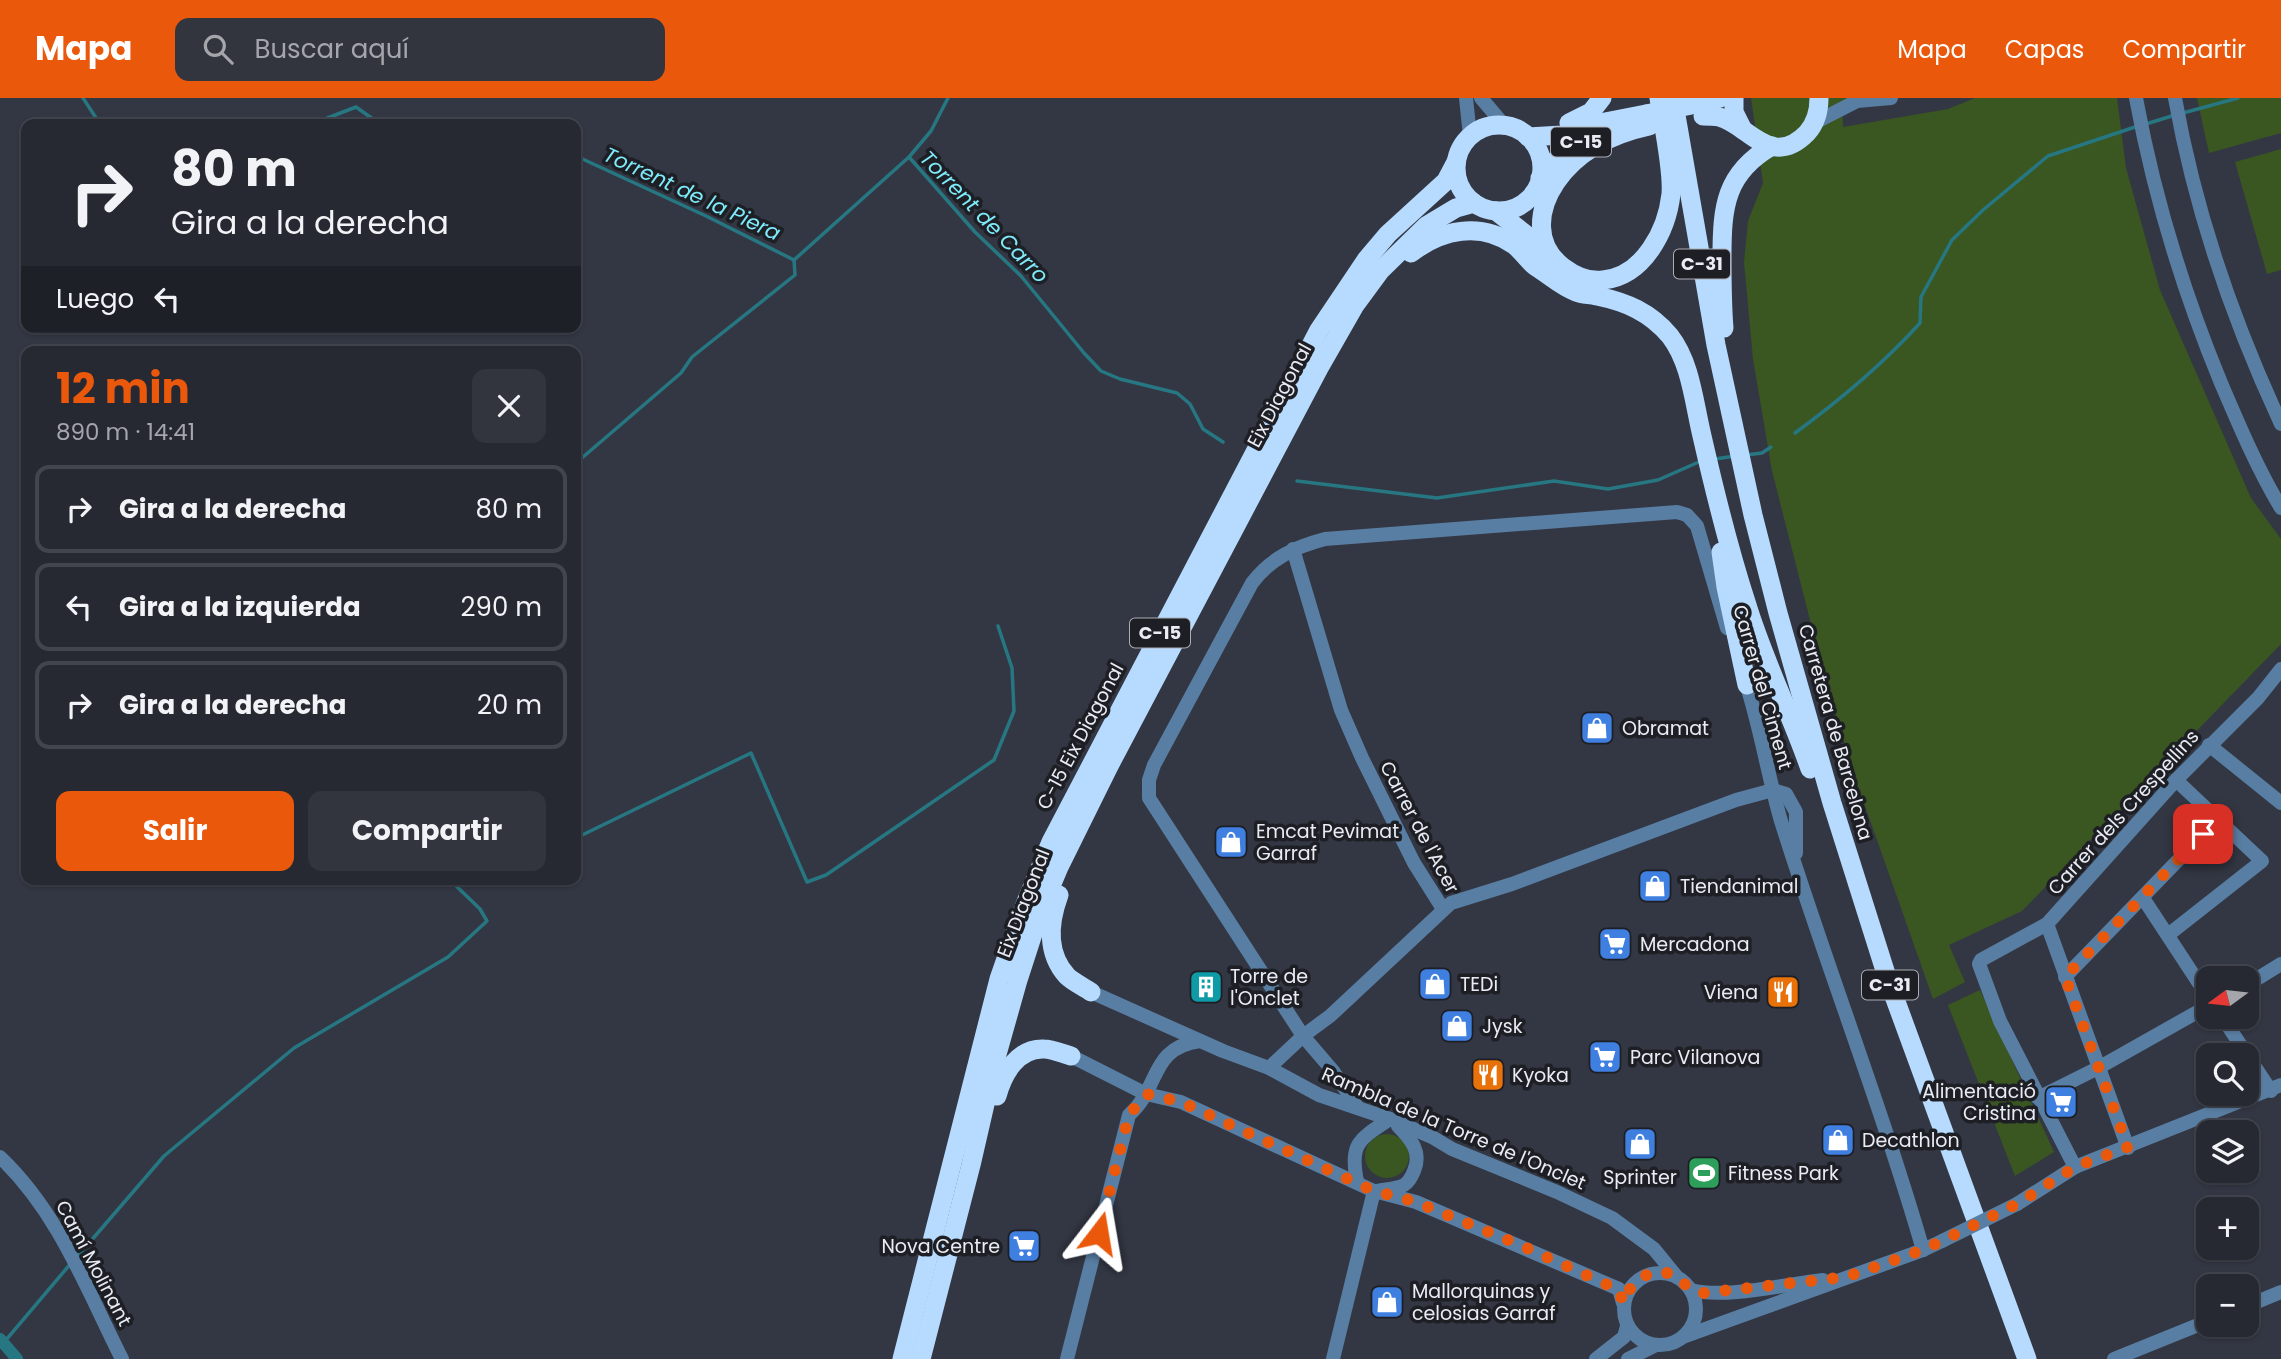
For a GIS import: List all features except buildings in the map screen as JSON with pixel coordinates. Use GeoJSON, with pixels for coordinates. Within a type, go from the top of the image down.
{"type":"FeatureCollection","features":[{"type":"Feature","properties":{"kind":"highway"},"geometry":{"type":"LineString","coordinates":[[1516,130],[1552,128],[1574,121],[1591,112],[1602,98]]}},
{"type":"Feature","properties":{"kind":"highway"},"geometry":{"type":"LineString","coordinates":[[1643,123],[1606,139],[1577,157],[1545,198],[1541,223],[1545,246],[1550,256],[1577,276],[1604,280],[1628,271],[1641,260],[1659,236],[1671,190],[1659,98]]}},
{"type":"Feature","properties":{"kind":"highway","name":"Carretera de Barcelona"},"geometry":{"type":"LineString","coordinates":[[1673,98],[1716,345],[1738,428],[1755,523],[1832,803],[1900,1015],[2027,1359]]}},
{"type":"Feature","properties":{"kind":"highway"},"geometry":{"type":"LineString","coordinates":[[1734,98],[1734,112],[1743,130]]}},
{"type":"Feature","properties":{"kind":"highway"},"geometry":{"type":"LineString","coordinates":[[1738,428],[1724,333],[1721,222],[1731,185],[1746,163],[1772,146],[1782,146],[1805,135],[1814,123],[1819,98]]}},
{"type":"Feature","properties":{"kind":"highway","name":"C-15"},"geometry":{"type":"LineString","coordinates":[[1496,211],[1512,209],[1526,201],[1534,192],[1540,178],[1558,158],[1579,143],[1605,132],[1708,106],[1754,139],[1772,146]]}},
{"type":"Feature","properties":{"kind":"highway","name":"C-15"},"geometry":{"type":"LineString","coordinates":[[1456,162],[1461,147],[1470,136],[1488,126],[1550,137],[1605,122],[1643,123]]}},
{"type":"Feature","properties":{"kind":"highway","name":"C-15"},"geometry":{"type":"LineString","coordinates":[[1516,130],[1540,156],[1540,178]]}},
{"type":"Feature","properties":{"kind":"highway"},"geometry":{"type":"LineString","coordinates":[[1456,162],[1459,185],[1474,203],[1496,211],[1529,237],[1547,273]]}},
{"type":"Feature","properties":{"kind":"highway","name":"C-15 Eix Diagonal"},"geometry":{"type":"LineString","coordinates":[[902,1359],[999,979],[1051,842],[1319,330],[1366,260],[1388,234],[1446,181],[1456,162]]}},
{"type":"Feature","properties":{"kind":"highway","name":"Eix Diagonal"},"geometry":{"type":"LineString","coordinates":[[921,1359],[994,1065],[1018,980],[1041,912],[1070,845],[1319,368],[1355,305],[1380,271],[1426,226],[1457,208],[1474,203]]}},
{"type":"Feature","properties":{"kind":"highway"},"geometry":{"type":"LineString","coordinates":[[1380,271],[1401,261],[1427,241],[1458,231],[1476,231],[1513,244],[1533,264],[1578,293],[1626,302],[1648,315],[1669,335],[1684,363],[1747,607],[1813,776],[1832,803]]}},
{"type":"Feature","properties":{"kind":"highway"},"geometry":{"type":"LineString","coordinates":[[1712,477],[1711,493],[1726,587],[1746,685]]}},
{"type":"Feature","properties":{"kind":"highway"},"geometry":{"type":"LineString","coordinates":[[1070,845],[1069,867],[1056,903],[1051,924],[1051,940],[1057,959],[1068,976],[1091,992]]}},
{"type":"Feature","properties":{"kind":"highway"},"geometry":{"type":"LineString","coordinates":[[976,1141],[988,1125],[999,1088],[1010,1065],[1026,1052],[1044,1049],[1071,1056]]}},
{"type":"Feature","properties":{"kind":"street"},"geometry":{"type":"LineString","coordinates":[[1466,98],[1470,136]]}},
{"type":"Feature","properties":{"kind":"street"},"geometry":{"type":"LineString","coordinates":[[1481,98],[1516,130]]}},
{"type":"Feature","properties":{"kind":"street"},"geometry":{"type":"LineString","coordinates":[[1814,123],[1857,101],[1891,98]]}},
{"type":"Feature","properties":{"kind":"street"},"geometry":{"type":"LineString","coordinates":[[2175,100],[2203,219],[2229,300],[2281,424]]}},
{"type":"Feature","properties":{"kind":"street"},"geometry":{"type":"LineString","coordinates":[[2137,104],[2170,240],[2193,314],[2241,430],[2281,508]]}},
{"type":"Feature","properties":{"kind":"street","name":"Carrer del Ciment"},"geometry":{"type":"LineString","coordinates":[[1293,549],[1325,539],[1661,512],[1687,515],[1697,526],[1720,608],[1746,685],[1773,790]]}},
{"type":"Feature","properties":{"kind":"street"},"geometry":{"type":"LineString","coordinates":[[1293,549],[1262,570],[1252,583],[1154,765],[1149,780],[1149,798],[1303,1036],[1333,1071],[1358,1108]]}},
{"type":"Feature","properties":{"kind":"street","name":"Carrer de l'Acer"},"geometry":{"type":"LineString","coordinates":[[1293,549],[1340,710],[1414,863],[1443,909],[1451,903],[1512,884],[1736,800],[1773,790]]}},
{"type":"Feature","properties":{"kind":"street","name":"Carrer dels Crespellins"},"geometry":{"type":"LineString","coordinates":[[2038,1098],[2000,1021],[1979,964],[2047,924],[2176,780],[2258,698],[2281,669]]}},
{"type":"Feature","properties":{"kind":"street"},"geometry":{"type":"LineString","coordinates":[[2209,745],[2281,803]]}},
{"type":"Feature","properties":{"kind":"street"},"geometry":{"type":"LineString","coordinates":[[2168,935],[2262,862],[2176,780]]}},
{"type":"Feature","properties":{"kind":"street"},"geometry":{"type":"LineString","coordinates":[[1773,790],[1786,794],[1796,812],[1796,865],[1896,1160],[1923,1250]]}},
{"type":"Feature","properties":{"kind":"street"},"geometry":{"type":"LineString","coordinates":[[2065,977],[2217,820]]}},
{"type":"Feature","properties":{"kind":"street"},"geometry":{"type":"LineString","coordinates":[[2143,898],[2196,978]]}},
{"type":"Feature","properties":{"kind":"street"},"geometry":{"type":"LineString","coordinates":[[1269,1068],[1303,1036],[1330,1016],[1443,909]]}},
{"type":"Feature","properties":{"kind":"street"},"geometry":{"type":"LineString","coordinates":[[2047,924],[2128,1147]]}},
{"type":"Feature","properties":{"kind":"street"},"geometry":{"type":"LineString","coordinates":[[2259,978],[2281,964]]}},
{"type":"Feature","properties":{"kind":"street","name":"Rambla de la Torre de l'Onclet"},"geometry":{"type":"LineString","coordinates":[[1091,992],[1200,1041],[1269,1068],[1319,1095],[1392,1121],[1612,1218],[1654,1249],[1676,1276]]}},
{"type":"Feature","properties":{"kind":"street"},"geometry":{"type":"LineString","coordinates":[[2075,1167],[2038,1098],[2196,1013]]}},
{"type":"Feature","properties":{"kind":"street"},"geometry":{"type":"LineString","coordinates":[[1627,1326],[1643,1341],[1656,1345],[1669,1344],[1923,1250],[2017,1204],[2075,1167],[2278,1088],[2231,1029]]}},
{"type":"Feature","properties":{"kind":"street"},"geometry":{"type":"LineString","coordinates":[[1067,1359],[1129,1115],[1146,1094],[1162,1059],[1184,1043],[1200,1041]]}},
{"type":"Feature","properties":{"kind":"street"},"geometry":{"type":"LineString","coordinates":[[1071,1056],[1146,1094],[1188,1105],[1374,1191],[1416,1202],[1619,1290],[1627,1326],[1624,1337],[1596,1359]]}},
{"type":"Feature","properties":{"kind":"street"},"geometry":{"type":"LineString","coordinates":[[1109,1073],[1127,1092],[1133,1111]]}},
{"type":"Feature","properties":{"kind":"street"},"geometry":{"type":"LineString","coordinates":[[1357,1181],[1353,1162],[1357,1145],[1362,1138],[1392,1121],[1412,1141],[1417,1152],[1417,1164],[1404,1185],[1374,1191]]}},
{"type":"Feature","properties":{"kind":"street","name":"Camí Molinant"},"geometry":{"type":"LineString","coordinates":[[0,1157],[43,1205],[60,1231],[122,1359]]}},
{"type":"Feature","properties":{"kind":"street"},"geometry":{"type":"LineString","coordinates":[[1333,1359],[1374,1191]]}},
{"type":"Feature","properties":{"kind":"street"},"geometry":{"type":"LineString","coordinates":[[1370,1210],[1395,1197]]}},
{"type":"Feature","properties":{"kind":"street"},"geometry":{"type":"LineString","coordinates":[[1623,1303],[1631,1287],[1642,1277],[1664,1272],[1676,1276],[1691,1290],[1704,1293],[1846,1277]]}},
{"type":"Feature","properties":{"kind":"street"},"geometry":{"type":"LineString","coordinates":[[1683,1337],[1694,1321],[1696,1310],[1691,1290]]}},
{"type":"Feature","properties":{"kind":"street"},"geometry":{"type":"LineString","coordinates":[[2259,1301],[2281,1292]]}},
{"type":"Feature","properties":{"kind":"street"},"geometry":{"type":"LineString","coordinates":[[2114,1359],[2196,1326]]}},
{"type":"Feature","properties":{"kind":"street"},"geometry":{"type":"LineString","coordinates":[[1628,1359],[1656,1345]]}},
{"type":"Feature","properties":{"kind":"green space"},"geometry":{"type":"Polygon","coordinates":[[[1751,98],[1858,98],[1842,104],[1843,127],[1948,109],[1975,98],[2117,98],[2126,168],[2160,290],[2251,498],[2281,539],[2281,644],[2022,911],[1949,945],[1965,982],[1933,999],[1852,769],[1822,667],[1772,471],[1753,359],[1744,262],[1748,221],[1763,183],[1751,98]]]}},
{"type":"Feature","properties":{"kind":"green space"},"geometry":{"type":"Polygon","coordinates":[[[2197,98],[2281,98],[2281,133],[2209,153],[2197,98]]]}},
{"type":"Feature","properties":{"kind":"green space"},"geometry":{"type":"Polygon","coordinates":[[[2281,149],[2281,270],[2267,274],[2235,162],[2281,149]]]}},
{"type":"Feature","properties":{"kind":"green space"},"geometry":{"type":"Polygon","coordinates":[[[1980,990],[2054,1152],[2015,1176],[1948,1005],[1980,990]]]}},
{"type":"Feature","properties":{"kind":"green space"},"geometry":{"type":"Polygon","coordinates":[[[1387,1134],[1403,1140],[1409,1156],[1403,1172],[1387,1178],[1371,1172],[1365,1156],[1371,1140],[1387,1134]]]}},
{"type":"Feature","properties":{"kind":"waterway","name":"Torrent de la Piera"},"geometry":{"type":"LineString","coordinates":[[83,98],[97,119]]}},
{"type":"Feature","properties":{"kind":"waterway"},"geometry":{"type":"LineString","coordinates":[[909,157],[931,131],[948,98]]}},
{"type":"Feature","properties":{"kind":"waterway"},"geometry":{"type":"LineString","coordinates":[[2183,113],[2238,98]]}},
{"type":"Feature","properties":{"kind":"waterway","name":"Torrent de la Piera"},"geometry":{"type":"LineString","coordinates":[[325,119],[356,107],[373,119]]}},
{"type":"Feature","properties":{"kind":"waterway"},"geometry":{"type":"LineString","coordinates":[[2146,124],[2175,115]]}},
{"type":"Feature","properties":{"kind":"waterway"},"geometry":{"type":"LineString","coordinates":[[1795,433],[1860,381],[1920,323],[1921,297],[1952,240],[1983,210],[2048,156],[2138,126]]}},
{"type":"Feature","properties":{"kind":"waterway","name":"Torrent de Carro"},"geometry":{"type":"LineString","coordinates":[[581,459],[681,373],[692,357],[795,275],[794,260],[909,157],[975,232],[1021,276],[1101,371],[1120,379],[1177,393],[1190,404],[1203,429],[1223,442]]}},
{"type":"Feature","properties":{"kind":"waterway","name":"Torrent de la Piera"},"geometry":{"type":"LineString","coordinates":[[581,158],[794,260]]}},
{"type":"Feature","properties":{"kind":"waterway"},"geometry":{"type":"LineString","coordinates":[[1746,455],[1762,453],[1771,447]]}},
{"type":"Feature","properties":{"kind":"waterway"},"geometry":{"type":"LineString","coordinates":[[1715,459],[1735,456]]}},
{"type":"Feature","properties":{"kind":"waterway"},"geometry":{"type":"LineString","coordinates":[[1297,481],[1437,498],[1554,481],[1608,489],[1658,480],[1701,461]]}},
{"type":"Feature","properties":{"kind":"waterway"},"geometry":{"type":"LineString","coordinates":[[581,836],[751,753],[807,882],[826,875],[994,760],[1014,711],[1012,668],[998,626]]}},
{"type":"Feature","properties":{"kind":"waterway"},"geometry":{"type":"LineString","coordinates":[[77,1257],[164,1156],[294,1048],[448,957],[487,921],[480,909],[455,885]]}},
{"type":"Feature","properties":{"kind":"waterway"},"geometry":{"type":"LineString","coordinates":[[0,1347],[72,1262]]}},
{"type":"Feature","properties":{"kind":"waterway"},"geometry":{"type":"LineString","coordinates":[[0,1339],[17,1359]]}},
{"type":"Feature","properties":{"kind":"place","name":"Obramat"},"geometry":{"type":"Point","coordinates":[1597,728]}},
{"type":"Feature","properties":{"kind":"place","name":"Emcat Pevimat Garraf"},"geometry":{"type":"Point","coordinates":[1231,842]}},
{"type":"Feature","properties":{"kind":"place","name":"Tiendanimal"},"geometry":{"type":"Point","coordinates":[1655,886]}},
{"type":"Feature","properties":{"kind":"place","name":"Mercadona"},"geometry":{"type":"Point","coordinates":[1615,944]}},
{"type":"Feature","properties":{"kind":"place","name":"TEDi"},"geometry":{"type":"Point","coordinates":[1435,984]}},
{"type":"Feature","properties":{"kind":"place","name":"Torre de l'Onclet"},"geometry":{"type":"Point","coordinates":[1206,987]}},
{"type":"Feature","properties":{"kind":"place","name":"Viena"},"geometry":{"type":"Point","coordinates":[1783,992]}},
{"type":"Feature","properties":{"kind":"place","name":"Jysk"},"geometry":{"type":"Point","coordinates":[1457,1026]}},
{"type":"Feature","properties":{"kind":"place","name":"Parc Vilanova"},"geometry":{"type":"Point","coordinates":[1605,1057]}},
{"type":"Feature","properties":{"kind":"place","name":"Kyoka"},"geometry":{"type":"Point","coordinates":[1488,1075]}},
{"type":"Feature","properties":{"kind":"place","name":"Alimentació Cristina"},"geometry":{"type":"Point","coordinates":[2061,1102]}},
{"type":"Feature","properties":{"kind":"place","name":"Decathlon"},"geometry":{"type":"Point","coordinates":[1838,1140]}},
{"type":"Feature","properties":{"kind":"place","name":"Sprinter"},"geometry":{"type":"Point","coordinates":[1640,1144]}},
{"type":"Feature","properties":{"kind":"place","name":"Fitness Park"},"geometry":{"type":"Point","coordinates":[1704,1173]}},
{"type":"Feature","properties":{"kind":"place","name":"Nova Centre"},"geometry":{"type":"Point","coordinates":[1024,1246]}},
{"type":"Feature","properties":{"kind":"place","name":"Mallorquinas y celosias Garraf"},"geometry":{"type":"Point","coordinates":[1387,1302]}},
{"type":"Feature","properties":{"kind":"route"},"geometry":{"type":"LineString","coordinates":[[1099,1233],[1129,1115],[1146,1094],[1181,1102],[1374,1191],[1416,1202],[1525,1247],[1619,1290],[1623,1303],[1631,1287],[1651,1273],[1664,1272],[1676,1276],[1691,1290],[1704,1293],[1738,1291],[1846,1277],[1923,1250],[2017,1204],[2075,1167],[2128,1147],[2065,977],[2203,834]]}}]}
